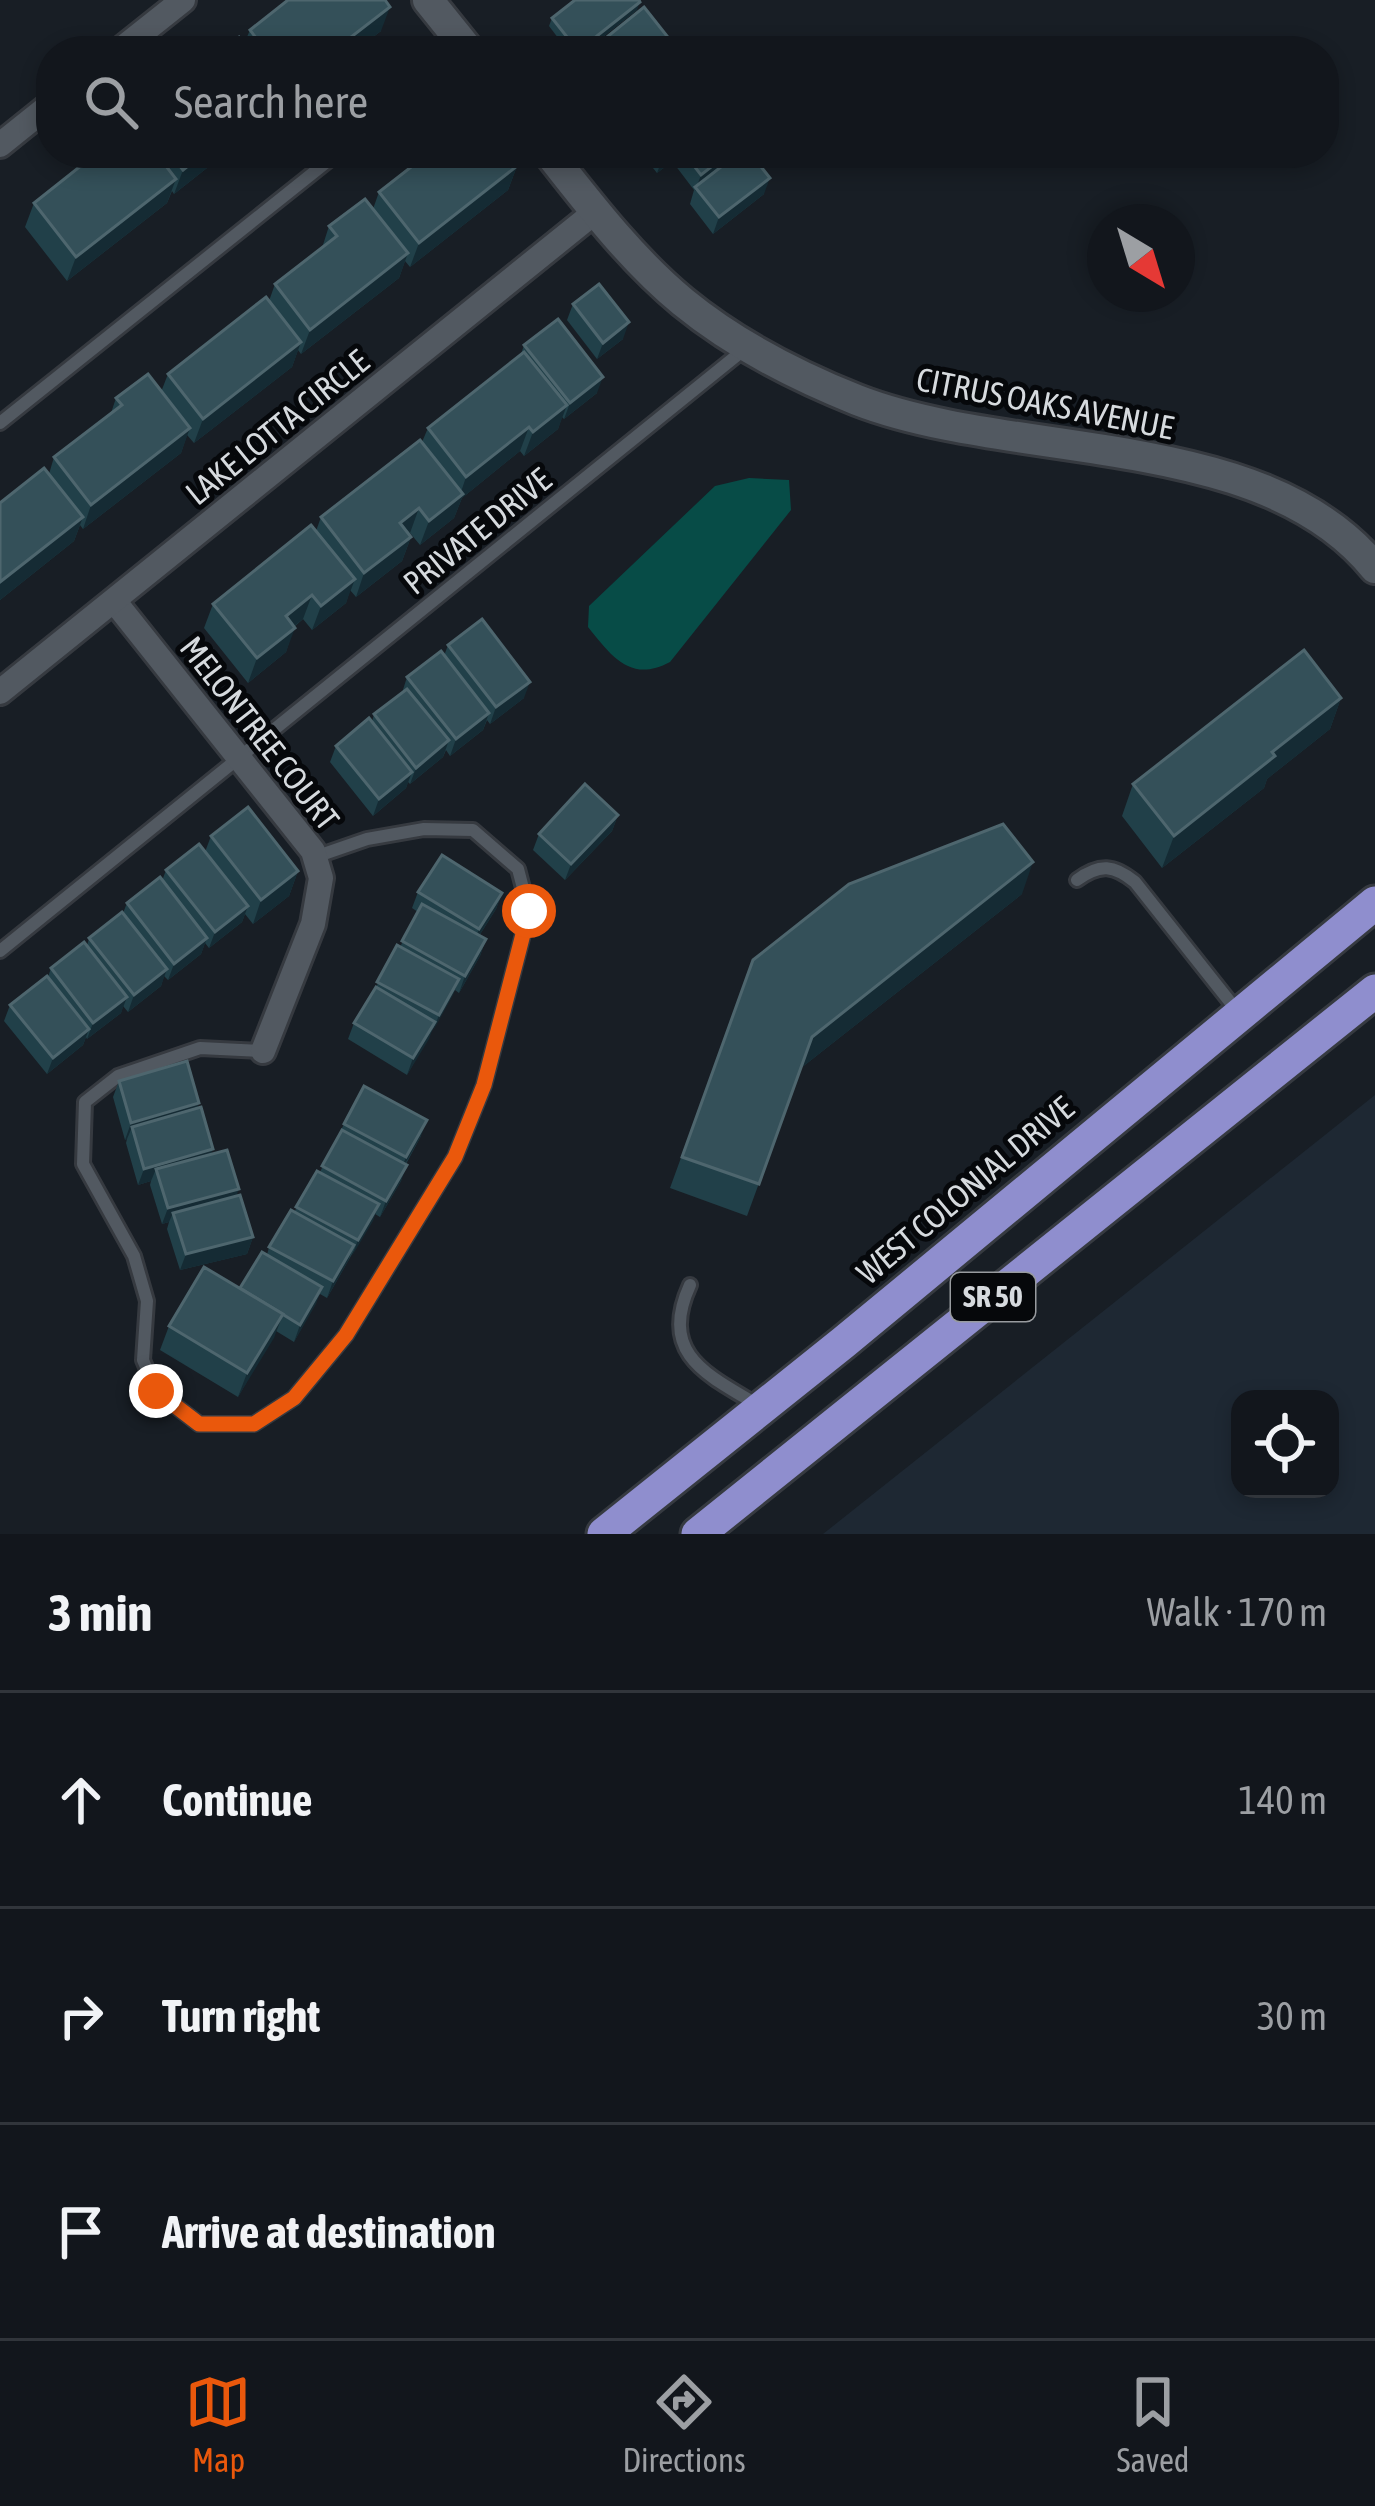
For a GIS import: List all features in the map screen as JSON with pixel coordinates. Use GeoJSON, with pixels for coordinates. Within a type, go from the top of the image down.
{"type":"FeatureCollection","features":[{"type":"Feature","properties":{"kind":"highway","name":"WEST COLONIAL DRIVE"},"geometry":{"type":"LineString","coordinates":[[604,1534],[1375,903]]}},
{"type":"Feature","properties":{"kind":"highway","name":"SR 50"},"geometry":{"type":"LineString","coordinates":[[698,1534],[1375,991]]}},
{"type":"Feature","properties":{"kind":"street"},"geometry":{"type":"LineString","coordinates":[[138,36],[184,0]]}},
{"type":"Feature","properties":{"kind":"street"},"geometry":{"type":"LineString","coordinates":[[428,0],[456,36]]}},
{"type":"Feature","properties":{"kind":"street"},"geometry":{"type":"LineString","coordinates":[[0,145],[36,116]]}},
{"type":"Feature","properties":{"kind":"street","name":"CITRUS OAKS AVENUE"},"geometry":{"type":"LineString","coordinates":[[561,168],[595,212],[682,301],[747,347],[857,400],[952,428],[1145,457],[1244,482],[1313,511],[1375,568]]}},
{"type":"Feature","properties":{"kind":"street","name":"LAKE LOTTA CIRCLE"},"geometry":{"type":"LineString","coordinates":[[0,692],[595,212]]}},
{"type":"Feature","properties":{"kind":"street","name":"MELONTREE COURT"},"geometry":{"type":"LineString","coordinates":[[115,602],[315,857],[320,878],[313,924],[263,1051]]}},
{"type":"Feature","properties":{"kind":"lane"},"geometry":{"type":"LineString","coordinates":[[0,423],[319,168]]}},
{"type":"Feature","properties":{"kind":"lane","name":"PRIVATE DRIVE"},"geometry":{"type":"LineString","coordinates":[[0,951],[747,347]]}},
{"type":"Feature","properties":{"kind":"lane"},"geometry":{"type":"LineString","coordinates":[[263,1051],[200,1048],[118,1076],[85,1102],[83,1164],[134,1256],[147,1301],[142,1360],[156,1391],[199,1424],[254,1424],[294,1398],[346,1335],[455,1157],[484,1085],[529,911],[518,868],[472,830],[424,829],[367,839],[315,857]]}},
{"type":"Feature","properties":{"kind":"lane"},"geometry":{"type":"LineString","coordinates":[[1077,880],[1096,868],[1118,868],[1135,882],[1239,1013]]}},
{"type":"Feature","properties":{"kind":"lane"},"geometry":{"type":"LineString","coordinates":[[690,1285],[680,1307],[678,1331],[685,1350],[708,1375],[762,1408]]}},
{"type":"Feature","properties":{"kind":"shaded area"},"geometry":{"type":"Polygon","coordinates":[[[749,478],[789,480],[791,510],[670,662],[644,670],[623,664],[588,627],[589,606],[715,486],[749,478]]]}},
{"type":"Feature","properties":{"kind":"shaded area"},"geometry":{"type":"Polygon","coordinates":[[[1375,1095],[1375,1534],[823,1534],[1375,1095]]]}},
{"type":"Feature","properties":{"kind":"building"},"geometry":{"type":"Polygon","coordinates":[[[288,0],[385,0],[390,7],[352,36],[255,36],[250,30],[288,0]]]}},
{"type":"Feature","properties":{"kind":"building"},"geometry":{"type":"Polygon","coordinates":[[[575,0],[640,2],[597,36],[566,36],[552,18],[575,0]]]}},
{"type":"Feature","properties":{"kind":"building"},"geometry":{"type":"Polygon","coordinates":[[[644,7],[667,36],[608,36],[644,7]]]}},
{"type":"Feature","properties":{"kind":"building"},"geometry":{"type":"Polygon","coordinates":[[[78,168],[168,168],[176,179],[76,257],[34,203],[78,168]]]}},
{"type":"Feature","properties":{"kind":"building"},"geometry":{"type":"Polygon","coordinates":[[[410,168],[514,168],[419,243],[379,192],[410,168]]]}},
{"type":"Feature","properties":{"kind":"building"},"geometry":{"type":"Polygon","coordinates":[[[720,168],[762,168],[770,178],[719,217],[695,187],[720,168]]]}},
{"type":"Feature","properties":{"kind":"building"},"geometry":{"type":"Polygon","coordinates":[[[365,199],[408,253],[310,330],[275,284],[337,236],[329,226],[365,199]]]}},
{"type":"Feature","properties":{"kind":"building"},"geometry":{"type":"Polygon","coordinates":[[[599,284],[629,322],[603,343],[573,304],[599,284]]]}},
{"type":"Feature","properties":{"kind":"building"},"geometry":{"type":"Polygon","coordinates":[[[266,297],[301,342],[203,419],[168,374],[266,297]]]}},
{"type":"Feature","properties":{"kind":"building"},"geometry":{"type":"Polygon","coordinates":[[[558,319],[603,377],[570,403],[524,345],[558,319]]]}},
{"type":"Feature","properties":{"kind":"building"},"geometry":{"type":"Polygon","coordinates":[[[524,352],[567,405],[533,432],[529,427],[466,477],[428,428],[524,352]]]}},
{"type":"Feature","properties":{"kind":"building"},"geometry":{"type":"Polygon","coordinates":[[[148,374],[190,428],[91,505],[54,457],[122,405],[116,398],[148,374]]]}},
{"type":"Feature","properties":{"kind":"building"},"geometry":{"type":"Polygon","coordinates":[[[420,440],[463,494],[429,521],[419,508],[400,523],[411,537],[364,573],[321,517],[420,440]]]}},
{"type":"Feature","properties":{"kind":"building"},"geometry":{"type":"Polygon","coordinates":[[[44,468],[83,517],[0,582],[0,503],[44,468]]]}},
{"type":"Feature","properties":{"kind":"building"},"geometry":{"type":"Polygon","coordinates":[[[311,525],[355,579],[321,606],[312,595],[286,616],[295,628],[257,658],[213,604],[311,525]]]}},
{"type":"Feature","properties":{"kind":"building"},"geometry":{"type":"Polygon","coordinates":[[[482,619],[530,682],[496,707],[448,645],[482,619]]]}},
{"type":"Feature","properties":{"kind":"building"},"geometry":{"type":"Polygon","coordinates":[[[1304,650],[1341,698],[1174,836],[1133,784],[1304,650]]]}},
{"type":"Feature","properties":{"kind":"building"},"geometry":{"type":"Polygon","coordinates":[[[441,651],[489,713],[456,739],[407,677],[441,651]]]}},
{"type":"Feature","properties":{"kind":"building"},"geometry":{"type":"Polygon","coordinates":[[[407,689],[449,740],[416,768],[374,714],[407,689]]]}},
{"type":"Feature","properties":{"kind":"building"},"geometry":{"type":"Polygon","coordinates":[[[369,718],[412,772],[379,799],[336,746],[369,718]]]}},
{"type":"Feature","properties":{"kind":"building"},"geometry":{"type":"Polygon","coordinates":[[[585,784],[618,815],[571,864],[539,834],[585,784]]]}},
{"type":"Feature","properties":{"kind":"building"},"geometry":{"type":"Polygon","coordinates":[[[248,807],[298,871],[261,900],[211,836],[248,807]]]}},
{"type":"Feature","properties":{"kind":"building"},"geometry":{"type":"Polygon","coordinates":[[[1003,824],[1033,862],[812,1037],[759,1184],[682,1157],[753,960],[849,884],[1003,824]]]}},
{"type":"Feature","properties":{"kind":"building"},"geometry":{"type":"Polygon","coordinates":[[[199,844],[248,906],[215,932],[166,870],[199,844]]]}},
{"type":"Feature","properties":{"kind":"building"},"geometry":{"type":"Polygon","coordinates":[[[442,855],[502,893],[479,929],[418,892],[442,855]]]}},
{"type":"Feature","properties":{"kind":"building"},"geometry":{"type":"Polygon","coordinates":[[[160,877],[207,938],[174,964],[127,903],[160,877]]]}},
{"type":"Feature","properties":{"kind":"building"},"geometry":{"type":"Polygon","coordinates":[[[422,904],[486,939],[465,976],[402,941],[422,904]]]}},
{"type":"Feature","properties":{"kind":"building"},"geometry":{"type":"Polygon","coordinates":[[[122,912],[167,969],[134,995],[89,938],[122,912]]]}},
{"type":"Feature","properties":{"kind":"building"},"geometry":{"type":"Polygon","coordinates":[[[84,942],[127,997],[93,1023],[51,968],[84,942]]]}},
{"type":"Feature","properties":{"kind":"building"},"geometry":{"type":"Polygon","coordinates":[[[397,945],[459,979],[439,1015],[377,982],[397,945]]]}},
{"type":"Feature","properties":{"kind":"building"},"geometry":{"type":"Polygon","coordinates":[[[47,976],[89,1029],[53,1058],[10,1005],[47,976]]]}},
{"type":"Feature","properties":{"kind":"building"},"geometry":{"type":"Polygon","coordinates":[[[376,987],[435,1022],[413,1058],[354,1023],[376,987]]]}},
{"type":"Feature","properties":{"kind":"building"},"geometry":{"type":"Polygon","coordinates":[[[187,1061],[199,1103],[131,1123],[119,1081],[187,1061]]]}},
{"type":"Feature","properties":{"kind":"building"},"geometry":{"type":"Polygon","coordinates":[[[364,1086],[427,1120],[406,1157],[344,1124],[364,1086]]]}},
{"type":"Feature","properties":{"kind":"building"},"geometry":{"type":"Polygon","coordinates":[[[201,1107],[213,1149],[144,1169],[132,1127],[201,1107]]]}},
{"type":"Feature","properties":{"kind":"building"},"geometry":{"type":"Polygon","coordinates":[[[342,1130],[407,1165],[386,1201],[322,1166],[342,1130]]]}},
{"type":"Feature","properties":{"kind":"building"},"geometry":{"type":"Polygon","coordinates":[[[227,1150],[239,1189],[168,1208],[156,1169],[227,1150]]]}},
{"type":"Feature","properties":{"kind":"building"},"geometry":{"type":"Polygon","coordinates":[[[317,1171],[379,1204],[358,1240],[296,1207],[317,1171]]]}},
{"type":"Feature","properties":{"kind":"building"},"geometry":{"type":"Polygon","coordinates":[[[240,1195],[253,1237],[186,1254],[173,1213],[240,1195]]]}},
{"type":"Feature","properties":{"kind":"building"},"geometry":{"type":"Polygon","coordinates":[[[291,1210],[354,1245],[333,1281],[269,1247],[291,1210]]]}},
{"type":"Feature","properties":{"kind":"building"},"geometry":{"type":"Polygon","coordinates":[[[262,1252],[322,1287],[300,1325],[240,1288],[262,1252]]]}},
{"type":"Feature","properties":{"kind":"building"},"geometry":{"type":"Polygon","coordinates":[[[204,1267],[283,1314],[247,1373],[169,1326],[204,1267]]]}},
{"type":"Feature","properties":{"kind":"route"},"geometry":{"type":"LineString","coordinates":[[156,1391],[199,1424],[254,1424],[294,1398],[346,1335],[455,1157],[484,1085],[529,911]]}}]}
